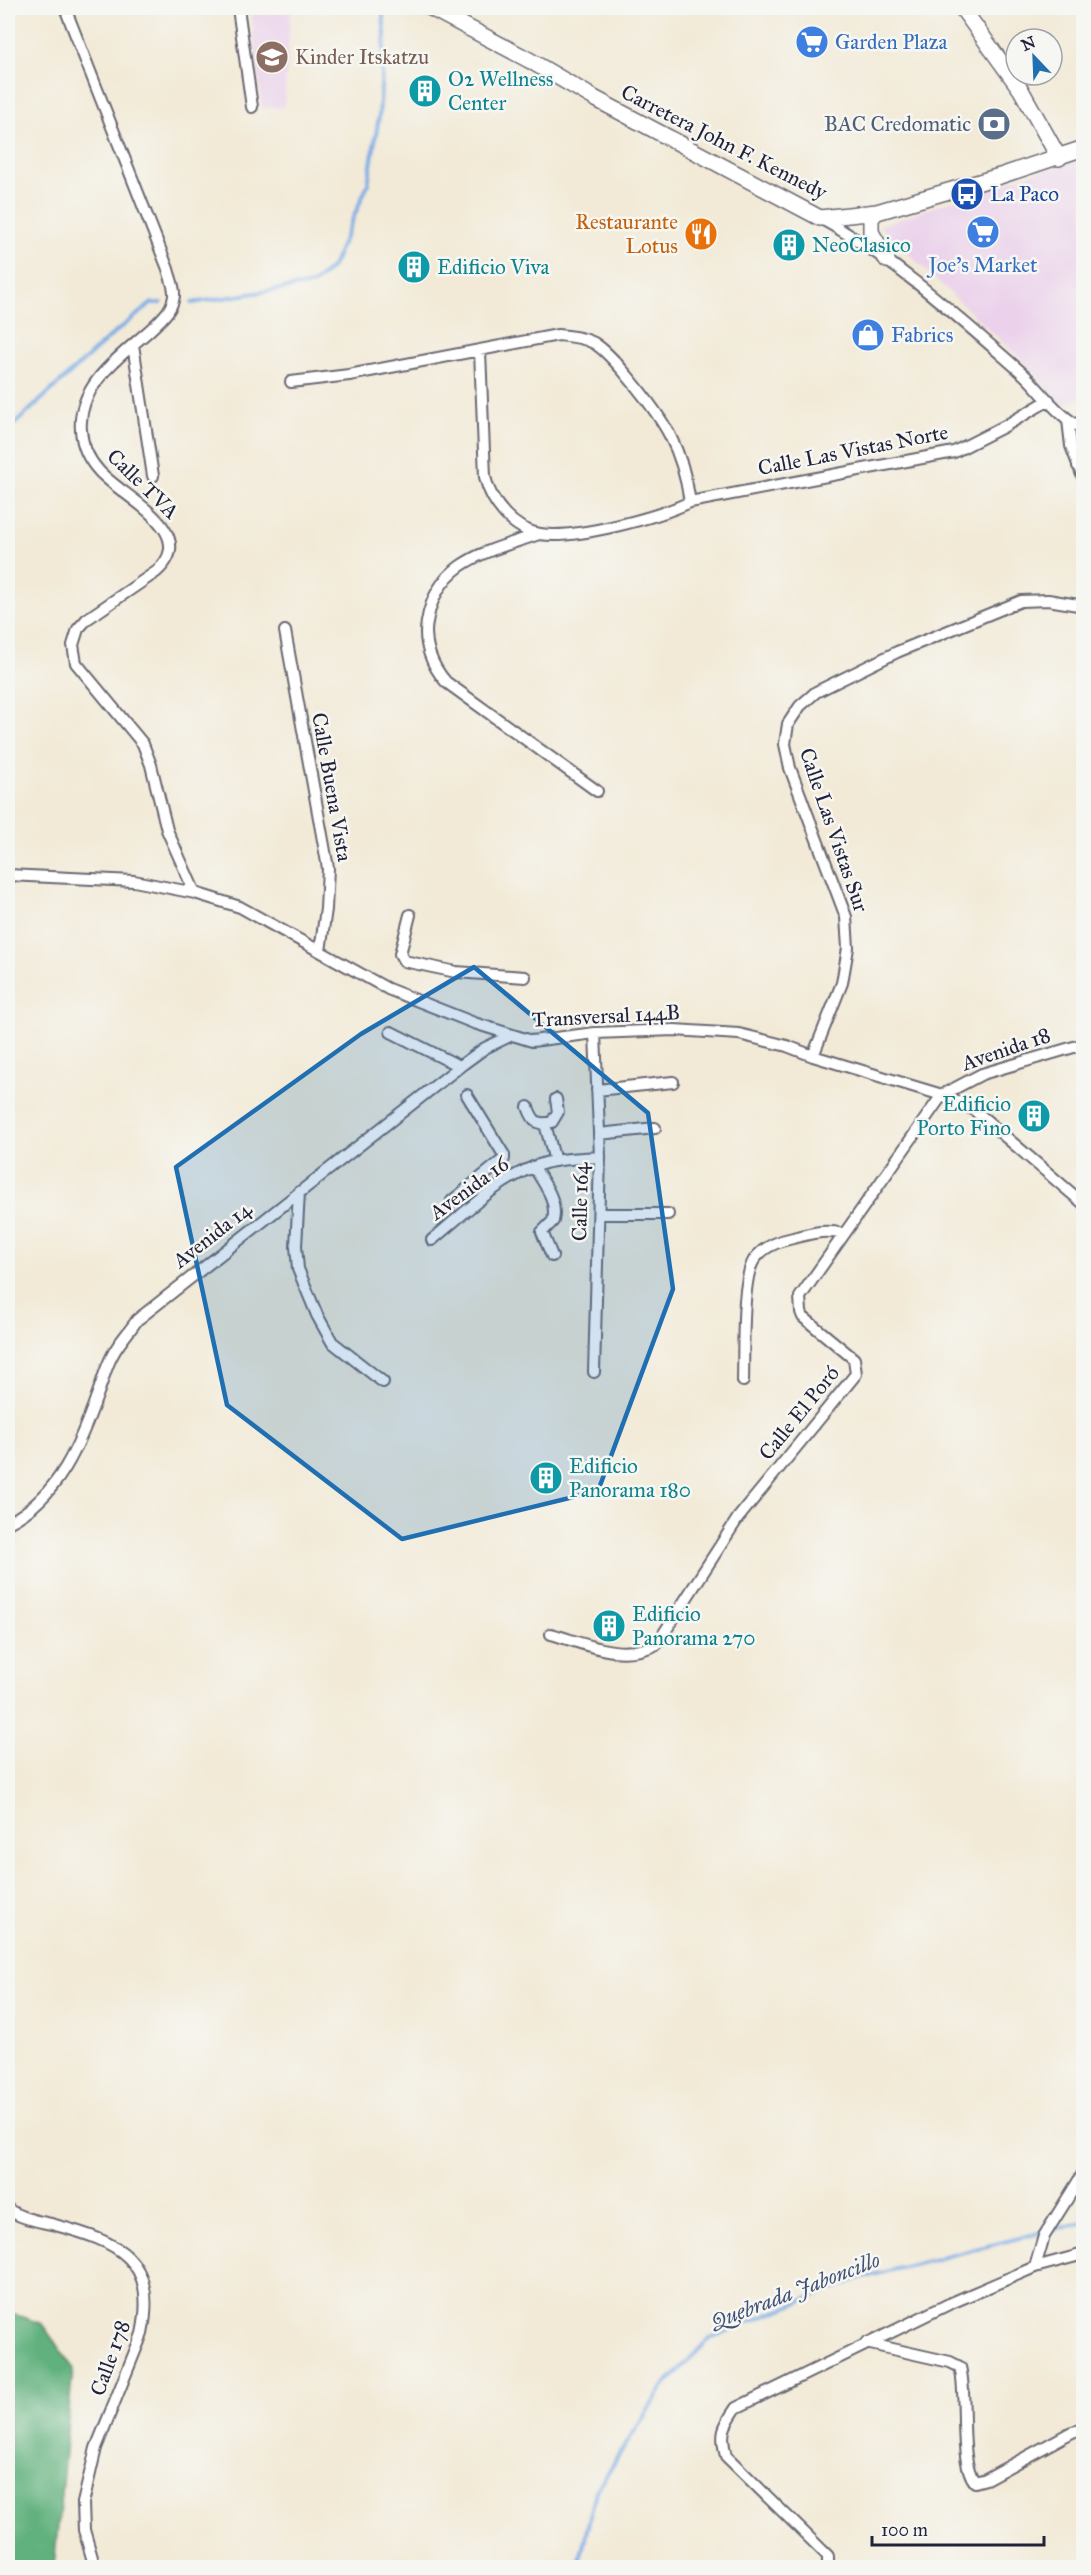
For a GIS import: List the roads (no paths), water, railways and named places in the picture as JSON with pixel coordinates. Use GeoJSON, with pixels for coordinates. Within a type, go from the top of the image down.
{"type":"FeatureCollection","features":[{"type":"Feature","properties":{"kind":"main road","name":"Carretera John F. Kennedy"},"geometry":{"type":"LineString","coordinates":[[431,8],[605,104],[820,218],[877,212],[1059,158],[1083,148]]}},
{"type":"Feature","properties":{"kind":"main road"},"geometry":{"type":"LineString","coordinates":[[962,8],[1021,90],[1059,158]]}},
{"type":"Feature","properties":{"kind":"main road"},"geometry":{"type":"LineString","coordinates":[[877,212],[871,218],[871,232],[887,260]]}},
{"type":"Feature","properties":{"kind":"street","name":"Calle TVA"},"geometry":{"type":"LineString","coordinates":[[65,8],[174,289],[174,297],[167,314],[92,385],[82,411],[81,431],[88,457],[100,473],[151,514],[168,533],[172,552],[166,563],[156,572],[87,619],[78,629],[73,645],[76,663],[143,744],[151,765],[167,830],[195,893]]}},
{"type":"Feature","properties":{"kind":"street"},"geometry":{"type":"LineString","coordinates":[[238,8],[252,106]]}},
{"type":"Feature","properties":{"kind":"street"},"geometry":{"type":"LineString","coordinates":[[820,218],[851,234],[887,260],[997,350],[1068,420],[1083,429]]}},
{"type":"Feature","properties":{"kind":"street"},"geometry":{"type":"LineString","coordinates":[[291,382],[349,375],[558,335],[576,337],[594,343],[620,367],[666,425],[679,454],[690,502]]}},
{"type":"Feature","properties":{"kind":"street"},"geometry":{"type":"LineString","coordinates":[[133,345],[153,476]]}},
{"type":"Feature","properties":{"kind":"street","name":"Calle Las Vistas Norte"},"geometry":{"type":"LineString","coordinates":[[480,351],[485,477],[488,492],[504,513],[516,523],[539,534],[565,535],[598,529],[673,510],[690,502],[954,452],[1049,400]]}},
{"type":"Feature","properties":{"kind":"street"},"geometry":{"type":"LineString","coordinates":[[1068,420],[1068,432],[1083,480]]}},
{"type":"Feature","properties":{"kind":"street"},"geometry":{"type":"LineString","coordinates":[[1078,466],[1083,446]]}},
{"type":"Feature","properties":{"kind":"street"},"geometry":{"type":"LineString","coordinates":[[539,534],[482,554],[450,573],[439,584],[429,606],[426,641],[437,672],[446,682],[597,791]]}},
{"type":"Feature","properties":{"kind":"street","name":"Calle Las Vistas Sur"},"geometry":{"type":"LineString","coordinates":[[813,1056],[842,983],[848,948],[846,917],[790,768],[785,744],[788,724],[800,706],[816,692],[897,652],[1022,601],[1048,600],[1083,606]]}},
{"type":"Feature","properties":{"kind":"street","name":"Calle Buena Vista"},"geometry":{"type":"LineString","coordinates":[[285,631],[328,868],[326,909],[320,951]]}},
{"type":"Feature","properties":{"kind":"street","name":"Transversal 144B"},"geometry":{"type":"LineString","coordinates":[[8,875],[134,881],[195,893],[240,907],[388,989],[510,1035],[532,1041],[595,1033],[674,1030],[739,1034],[787,1046],[942,1095],[973,1108],[1066,1196],[1083,1204]]}},
{"type":"Feature","properties":{"kind":"street"},"geometry":{"type":"LineString","coordinates":[[410,915],[400,954],[404,961],[456,972],[525,977]]}},
{"type":"Feature","properties":{"kind":"street"},"geometry":{"type":"LineString","coordinates":[[391,1032],[459,1066]]}},
{"type":"Feature","properties":{"kind":"street","name":"Calle 164"},"geometry":{"type":"LineString","coordinates":[[594,1372],[600,1157],[595,1033]]}},
{"type":"Feature","properties":{"kind":"street","name":"Avenida 14"},"geometry":{"type":"LineString","coordinates":[[8,1522],[24,1514],[41,1501],[56,1484],[85,1431],[113,1354],[137,1320],[459,1066],[485,1048],[510,1035]]}},
{"type":"Feature","properties":{"kind":"street","name":"Avenida 18"},"geometry":{"type":"LineString","coordinates":[[942,1095],[982,1074],[1083,1044]]}},
{"type":"Feature","properties":{"kind":"street"},"geometry":{"type":"LineString","coordinates":[[597,1090],[673,1082]]}},
{"type":"Feature","properties":{"kind":"street"},"geometry":{"type":"LineString","coordinates":[[466,1095],[504,1155],[504,1159],[456,1198],[470,1209]]}},
{"type":"Feature","properties":{"kind":"street","name":"Calle El Poró"},"geometry":{"type":"LineString","coordinates":[[551,1634],[623,1654],[642,1651],[657,1644],[738,1518],[856,1374],[855,1359],[803,1317],[801,1296],[942,1095]]}},
{"type":"Feature","properties":{"kind":"street"},"geometry":{"type":"LineString","coordinates":[[528,1107],[535,1121],[545,1124],[556,1118],[558,1112],[556,1100]]}},
{"type":"Feature","properties":{"kind":"street"},"geometry":{"type":"LineString","coordinates":[[545,1124],[555,1161]]}},
{"type":"Feature","properties":{"kind":"street"},"geometry":{"type":"LineString","coordinates":[[599,1134],[655,1128]]}},
{"type":"Feature","properties":{"kind":"street","name":"Avenida 16"},"geometry":{"type":"LineString","coordinates":[[432,1240],[494,1189],[534,1167],[555,1161],[600,1157]]}},
{"type":"Feature","properties":{"kind":"street"},"geometry":{"type":"LineString","coordinates":[[534,1167],[551,1194],[553,1203],[552,1221],[542,1232],[552,1256]]}},
{"type":"Feature","properties":{"kind":"street"},"geometry":{"type":"LineString","coordinates":[[299,1192],[296,1246],[298,1269],[317,1316],[332,1342],[383,1382]]}},
{"type":"Feature","properties":{"kind":"street"},"geometry":{"type":"LineString","coordinates":[[599,1214],[668,1214]]}},
{"type":"Feature","properties":{"kind":"street"},"geometry":{"type":"LineString","coordinates":[[743,1381],[747,1279],[753,1261],[764,1248],[787,1239],[826,1230],[844,1234]]}},
{"type":"Feature","properties":{"kind":"street"},"geometry":{"type":"LineString","coordinates":[[1035,2267],[1044,2236],[1083,2172]]}},
{"type":"Feature","properties":{"kind":"street","name":"Calle 178"},"geometry":{"type":"LineString","coordinates":[[8,2209],[16,2215],[62,2227],[112,2245],[137,2265],[144,2282],[145,2317],[142,2334],[96,2448],[83,2503],[84,2530],[95,2568]]}},
{"type":"Feature","properties":{"kind":"street"},"geometry":{"type":"LineString","coordinates":[[828,2568],[828,2556],[726,2456],[722,2441],[724,2425],[736,2408],[949,2304],[1035,2267],[1083,2254]]}},
{"type":"Feature","properties":{"kind":"street"},"geometry":{"type":"LineString","coordinates":[[866,2343],[950,2362],[960,2367],[964,2381],[966,2461],[969,2475],[975,2482],[986,2479],[1072,2432],[1083,2429]]}},
{"type":"Feature","properties":{"kind":"waterway"},"geometry":{"type":"LineString","coordinates":[[192,303],[313,284],[332,267],[368,184],[379,116],[385,33],[382,8]]}},
{"type":"Feature","properties":{"kind":"waterway"},"geometry":{"type":"LineString","coordinates":[[8,430],[113,334],[152,303],[161,303]]}},
{"type":"Feature","properties":{"kind":"waterway","name":"Quebrada Jaboncillo"},"geometry":{"type":"LineString","coordinates":[[1050,2231],[1084,2222]]}},
{"type":"Feature","properties":{"kind":"waterway","name":"Quebrada Jaboncillo"},"geometry":{"type":"LineString","coordinates":[[578,2568],[596,2491],[663,2387],[710,2338],[857,2279],[1043,2232]]}},
{"type":"Feature","properties":{"kind":"place","name":"Garden Plaza"},"geometry":{"type":"Point","coordinates":[812,42]}},
{"type":"Feature","properties":{"kind":"place","name":"Kinder Itskatzu"},"geometry":{"type":"Point","coordinates":[272,57]}},
{"type":"Feature","properties":{"kind":"place","name":"O2 Wellness Center"},"geometry":{"type":"Point","coordinates":[425,91]}},
{"type":"Feature","properties":{"kind":"place","name":"BAC Credomatic"},"geometry":{"type":"Point","coordinates":[994,124]}},
{"type":"Feature","properties":{"kind":"place","name":"La Paco"},"geometry":{"type":"Point","coordinates":[967,194]}},
{"type":"Feature","properties":{"kind":"place","name":"Joe's Market"},"geometry":{"type":"Point","coordinates":[983,232]}},
{"type":"Feature","properties":{"kind":"place","name":"Restaurante Lotus"},"geometry":{"type":"Point","coordinates":[701,234]}},
{"type":"Feature","properties":{"kind":"place","name":"NeoClasico"},"geometry":{"type":"Point","coordinates":[789,245]}},
{"type":"Feature","properties":{"kind":"place","name":"Edificio Viva"},"geometry":{"type":"Point","coordinates":[414,267]}},
{"type":"Feature","properties":{"kind":"place","name":"Fabrics"},"geometry":{"type":"Point","coordinates":[868,335]}},
{"type":"Feature","properties":{"kind":"place","name":"Edificio Porto Fino"},"geometry":{"type":"Point","coordinates":[1034,1116]}},
{"type":"Feature","properties":{"kind":"place","name":"Edificio Panorama 180"},"geometry":{"type":"Point","coordinates":[546,1478]}},
{"type":"Feature","properties":{"kind":"place","name":"Edificio Panorama 270"},"geometry":{"type":"Point","coordinates":[609,1626]}}]}
